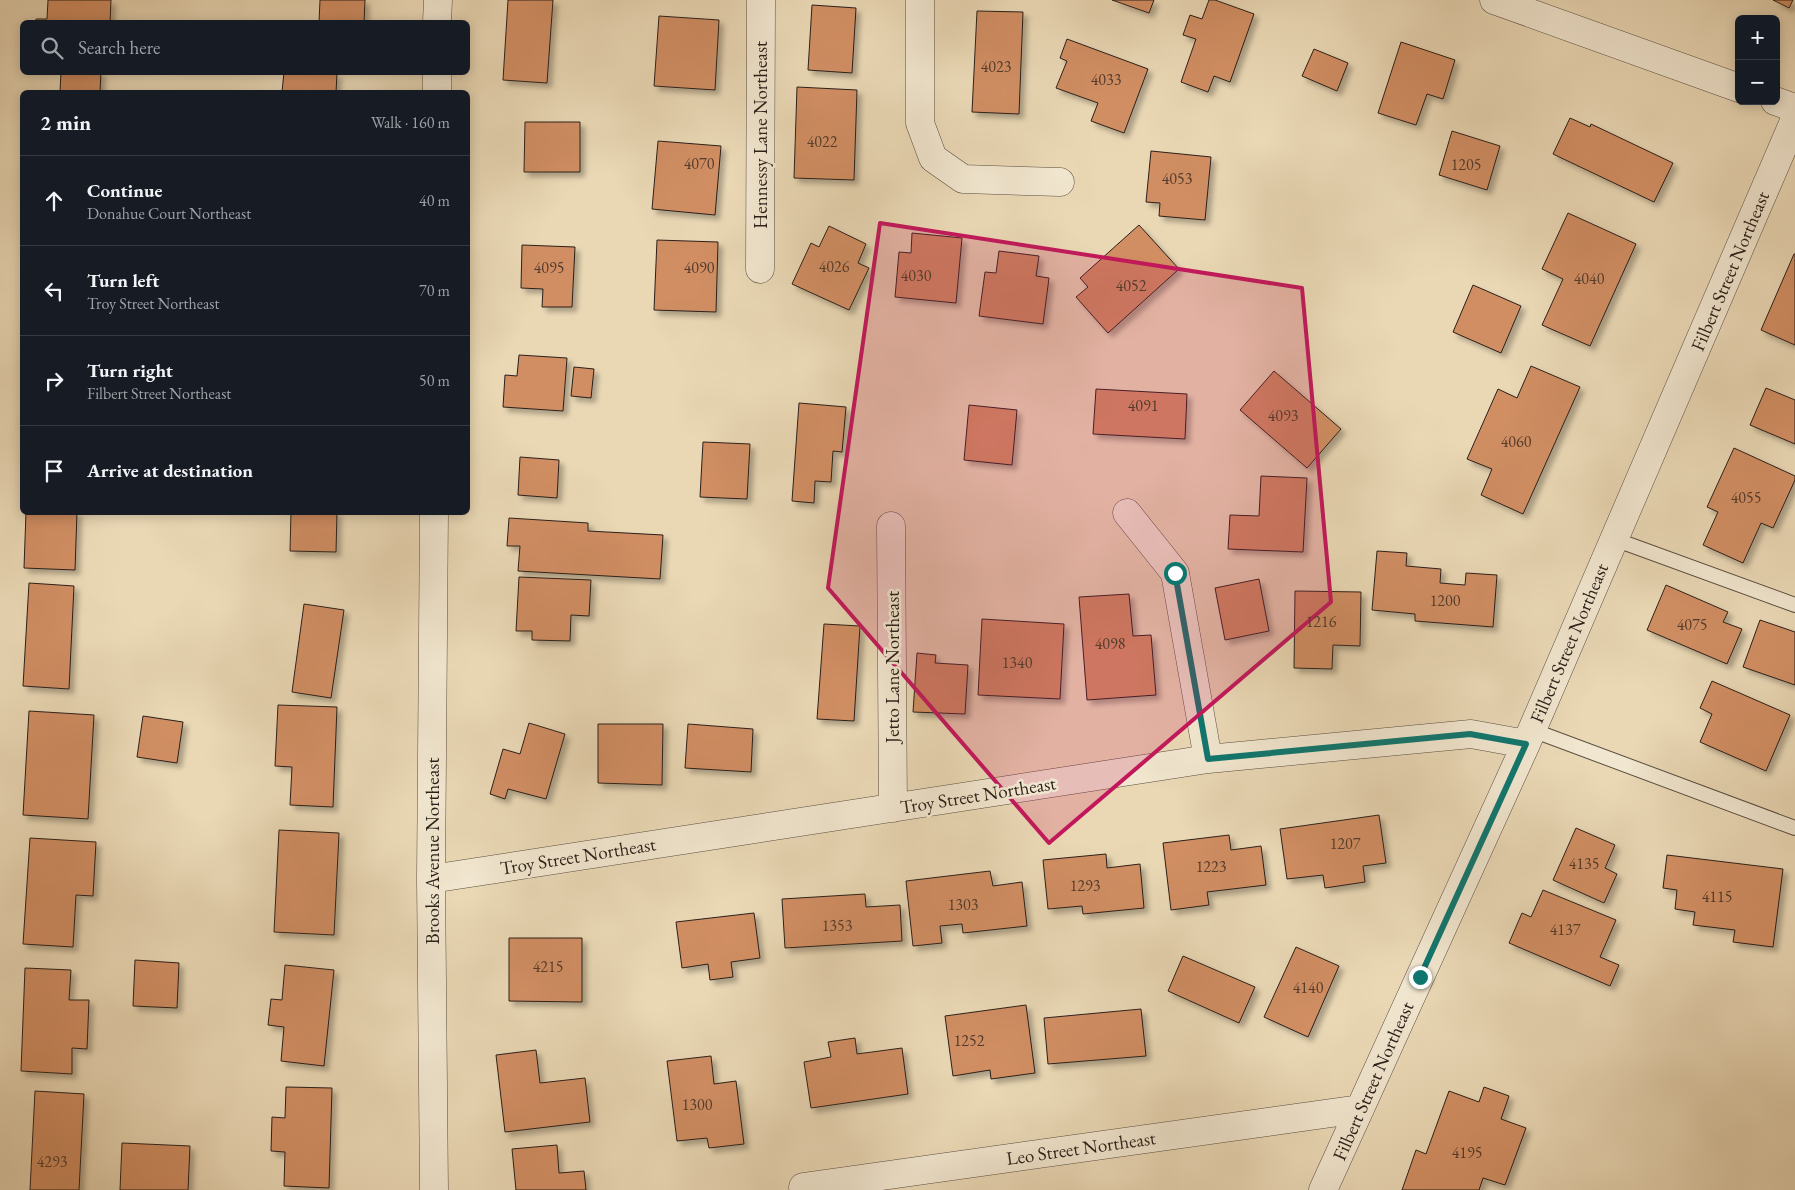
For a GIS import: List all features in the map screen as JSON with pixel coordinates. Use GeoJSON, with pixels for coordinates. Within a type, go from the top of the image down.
{"type":"FeatureCollection","features":[{"type":"Feature","properties":{"kind":"street"},"geometry":{"type":"LineString","coordinates":[[438,0],[438,20]]}},
{"type":"Feature","properties":{"kind":"street","name":"Hennessy Lane Northeast"},"geometry":{"type":"LineString","coordinates":[[760,269],[761,0]]}},
{"type":"Feature","properties":{"kind":"street"},"geometry":{"type":"LineString","coordinates":[[920,0],[920,123],[933,158],[963,179],[1060,182]]}},
{"type":"Feature","properties":{"kind":"street"},"geometry":{"type":"LineString","coordinates":[[1494,0],[1735,87]]}},
{"type":"Feature","properties":{"kind":"street"},"geometry":{"type":"LineString","coordinates":[[437,75],[437,90]]}},
{"type":"Feature","properties":{"kind":"street"},"geometry":{"type":"LineString","coordinates":[[1780,103],[1795,108]]}},
{"type":"Feature","properties":{"kind":"street","name":"Filbert Street Northeast"},"geometry":{"type":"LineString","coordinates":[[1323,1190],[1529,737],[1795,119]]}},
{"type":"Feature","properties":{"kind":"street"},"geometry":{"type":"LineString","coordinates":[[1127,513],[1175,573],[1208,759]]}},
{"type":"Feature","properties":{"kind":"street","name":"Brooks Avenue Northeast"},"geometry":{"type":"LineString","coordinates":[[434,515],[431,879],[434,1190]]}},
{"type":"Feature","properties":{"kind":"street","name":"Jetto Lane Northeast"},"geometry":{"type":"LineString","coordinates":[[892,526],[893,808]]}},
{"type":"Feature","properties":{"kind":"street","name":"Troy Street Northeast"},"geometry":{"type":"LineString","coordinates":[[431,879],[1208,759],[1470,734],[1529,737]]}},
{"type":"Feature","properties":{"kind":"street","name":"Leo Street Northeast"},"geometry":{"type":"LineString","coordinates":[[799,1189],[1360,1109]]}},
{"type":"Feature","properties":{"kind":"lane"},"geometry":{"type":"LineString","coordinates":[[1614,539],[1795,605]]}},
{"type":"Feature","properties":{"kind":"lane"},"geometry":{"type":"LineString","coordinates":[[1529,737],[1795,828]]}},
{"type":"Feature","properties":{"kind":"highlighted area"},"geometry":{"type":"Polygon","coordinates":[[[880,223],[1302,288],[1331,602],[1049,843],[828,588],[880,223]]]}},
{"type":"Feature","properties":{"kind":"building"},"geometry":{"type":"Polygon","coordinates":[[[48,0],[111,0],[110,20],[36,20],[47,19],[48,0]]]}},
{"type":"Feature","properties":{"kind":"building"},"geometry":{"type":"Polygon","coordinates":[[[320,0],[365,0],[364,20],[319,20],[320,0]]]}},
{"type":"Feature","properties":{"kind":"building"},"geometry":{"type":"Polygon","coordinates":[[[508,0],[553,0],[547,83],[503,80],[508,0]]]}},
{"type":"Feature","properties":{"kind":"building"},"geometry":{"type":"Polygon","coordinates":[[[1112,0],[1154,0],[1149,13],[1112,0]]]}},
{"type":"Feature","properties":{"kind":"building"},"geometry":{"type":"Polygon","coordinates":[[[1209,0],[1215,0],[1254,14],[1230,82],[1214,76],[1208,92],[1181,82],[1196,39],[1183,35],[1190,15],[1202,19],[1209,0]]]}},
{"type":"Feature","properties":{"kind":"building"},"geometry":{"type":"Polygon","coordinates":[[[1773,0],[1793,0],[1789,8],[1773,0]]]}},
{"type":"Feature","properties":{"kind":"building"},"geometry":{"type":"Polygon","coordinates":[[[812,5],[856,8],[852,73],[808,70],[812,5]]]}},
{"type":"Feature","properties":{"kind":"building"},"geometry":{"type":"Polygon","coordinates":[[[977,11],[1023,12],[1019,114],[972,112],[977,11]]]}},
{"type":"Feature","properties":{"kind":"building"},"geometry":{"type":"Polygon","coordinates":[[[659,16],[719,20],[715,90],[654,86],[659,16]]]}},
{"type":"Feature","properties":{"kind":"building"},"geometry":{"type":"Polygon","coordinates":[[[1067,39],[1148,69],[1124,133],[1091,121],[1098,103],[1056,88],[1067,61],[1060,58],[1067,39]]]}},
{"type":"Feature","properties":{"kind":"building"},"geometry":{"type":"Polygon","coordinates":[[[1401,42],[1455,60],[1443,99],[1427,94],[1416,125],[1378,113],[1401,42]]]}},
{"type":"Feature","properties":{"kind":"building"},"geometry":{"type":"Polygon","coordinates":[[[1314,49],[1348,63],[1337,91],[1302,76],[1314,49]]]}},
{"type":"Feature","properties":{"kind":"building"},"geometry":{"type":"Polygon","coordinates":[[[61,75],[101,75],[100,90],[60,90],[61,75]]]}},
{"type":"Feature","properties":{"kind":"building"},"geometry":{"type":"Polygon","coordinates":[[[284,75],[337,75],[336,90],[282,90],[284,75]]]}},
{"type":"Feature","properties":{"kind":"building"},"geometry":{"type":"Polygon","coordinates":[[[797,87],[857,90],[854,180],[794,178],[797,87]]]}},
{"type":"Feature","properties":{"kind":"building"},"geometry":{"type":"Polygon","coordinates":[[[1570,118],[1590,127],[1591,124],[1673,163],[1654,202],[1553,154],[1570,118]]]}},
{"type":"Feature","properties":{"kind":"building"},"geometry":{"type":"Polygon","coordinates":[[[525,122],[580,122],[580,172],[524,172],[525,122]]]}},
{"type":"Feature","properties":{"kind":"building"},"geometry":{"type":"Polygon","coordinates":[[[1452,131],[1500,146],[1487,190],[1439,175],[1452,131]]]}},
{"type":"Feature","properties":{"kind":"building"},"geometry":{"type":"Polygon","coordinates":[[[658,141],[721,146],[715,215],[652,209],[658,141]]]}},
{"type":"Feature","properties":{"kind":"building"},"geometry":{"type":"Polygon","coordinates":[[[1151,151],[1211,157],[1205,220],[1159,216],[1160,203],[1146,202],[1151,151]]]}},
{"type":"Feature","properties":{"kind":"building"},"geometry":{"type":"Polygon","coordinates":[[[1568,213],[1636,244],[1590,346],[1542,325],[1563,279],[1542,269],[1568,213]]]}},
{"type":"Feature","properties":{"kind":"building"},"geometry":{"type":"Polygon","coordinates":[[[1139,225],[1179,269],[1108,333],[1076,297],[1088,287],[1080,278],[1139,225]]]}},
{"type":"Feature","properties":{"kind":"building"},"geometry":{"type":"Polygon","coordinates":[[[829,226],[866,244],[858,263],[869,268],[849,310],[792,284],[811,243],[819,247],[829,226]]]}},
{"type":"Feature","properties":{"kind":"building"},"geometry":{"type":"Polygon","coordinates":[[[912,233],[962,238],[956,303],[895,297],[899,252],[911,253],[912,233]]]}},
{"type":"Feature","properties":{"kind":"building"},"geometry":{"type":"Polygon","coordinates":[[[657,240],[718,242],[716,312],[654,310],[657,240]]]}},
{"type":"Feature","properties":{"kind":"building"},"geometry":{"type":"Polygon","coordinates":[[[522,245],[575,247],[572,307],[542,307],[543,289],[521,288],[522,245]]]}},
{"type":"Feature","properties":{"kind":"building"},"geometry":{"type":"Polygon","coordinates":[[[999,251],[1039,256],[1036,276],[1049,278],[1043,324],[979,316],[985,272],[996,273],[999,251]]]}},
{"type":"Feature","properties":{"kind":"building"},"geometry":{"type":"Polygon","coordinates":[[[1795,254],[1795,345],[1761,330],[1795,254]]]}},
{"type":"Feature","properties":{"kind":"building"},"geometry":{"type":"Polygon","coordinates":[[[1473,285],[1521,306],[1501,353],[1453,332],[1473,285]]]}},
{"type":"Feature","properties":{"kind":"building"},"geometry":{"type":"Polygon","coordinates":[[[519,355],[567,358],[563,411],[503,407],[505,375],[517,376],[519,355]]]}},
{"type":"Feature","properties":{"kind":"building"},"geometry":{"type":"Polygon","coordinates":[[[1531,366],[1580,387],[1523,514],[1481,495],[1492,469],[1467,459],[1498,389],[1517,398],[1531,366]]]}},
{"type":"Feature","properties":{"kind":"building"},"geometry":{"type":"Polygon","coordinates":[[[574,367],[594,369],[591,398],[571,396],[574,367]]]}},
{"type":"Feature","properties":{"kind":"building"},"geometry":{"type":"Polygon","coordinates":[[[1274,371],[1341,429],[1307,468],[1240,410],[1274,371]]]}},
{"type":"Feature","properties":{"kind":"building"},"geometry":{"type":"Polygon","coordinates":[[[1766,388],[1795,400],[1795,444],[1750,425],[1766,388]]]}},
{"type":"Feature","properties":{"kind":"building"},"geometry":{"type":"Polygon","coordinates":[[[1096,389],[1187,394],[1185,439],[1093,434],[1096,389]]]}},
{"type":"Feature","properties":{"kind":"building"},"geometry":{"type":"Polygon","coordinates":[[[799,403],[846,407],[842,452],[833,451],[831,482],[815,481],[814,503],[792,501],[799,403]]]}},
{"type":"Feature","properties":{"kind":"building"},"geometry":{"type":"Polygon","coordinates":[[[969,405],[1017,410],[1012,465],[964,460],[969,405]]]}},
{"type":"Feature","properties":{"kind":"building"},"geometry":{"type":"Polygon","coordinates":[[[703,442],[750,444],[747,499],[700,497],[703,442]]]}},
{"type":"Feature","properties":{"kind":"building"},"geometry":{"type":"Polygon","coordinates":[[[1734,448],[1795,476],[1795,480],[1773,528],[1761,523],[1743,563],[1703,545],[1718,512],[1707,507],[1734,448]]]}},
{"type":"Feature","properties":{"kind":"building"},"geometry":{"type":"Polygon","coordinates":[[[520,457],[559,460],[557,498],[518,495],[520,457]]]}},
{"type":"Feature","properties":{"kind":"building"},"geometry":{"type":"Polygon","coordinates":[[[1261,476],[1307,478],[1303,552],[1228,549],[1230,515],[1259,516],[1261,476]]]}},
{"type":"Feature","properties":{"kind":"building"},"geometry":{"type":"Polygon","coordinates":[[[26,515],[77,515],[75,570],[24,568],[26,515]]]}},
{"type":"Feature","properties":{"kind":"building"},"geometry":{"type":"Polygon","coordinates":[[[291,515],[337,515],[336,552],[290,551],[291,515]]]}},
{"type":"Feature","properties":{"kind":"building"},"geometry":{"type":"Polygon","coordinates":[[[509,518],[588,523],[588,531],[663,535],[660,579],[518,571],[520,546],[507,546],[509,518]]]}},
{"type":"Feature","properties":{"kind":"building"},"geometry":{"type":"Polygon","coordinates":[[[1377,551],[1407,553],[1406,566],[1441,569],[1440,583],[1465,585],[1466,573],[1497,575],[1493,627],[1415,621],[1415,614],[1372,610],[1377,551]]]}},
{"type":"Feature","properties":{"kind":"building"},"geometry":{"type":"Polygon","coordinates":[[[519,577],[591,580],[589,616],[571,615],[570,641],[532,640],[532,631],[516,631],[519,577]]]}},
{"type":"Feature","properties":{"kind":"building"},"geometry":{"type":"Polygon","coordinates":[[[1259,579],[1269,631],[1225,640],[1215,588],[1259,579]]]}},
{"type":"Feature","properties":{"kind":"building"},"geometry":{"type":"Polygon","coordinates":[[[29,583],[74,586],[69,689],[23,686],[29,583]]]}},
{"type":"Feature","properties":{"kind":"building"},"geometry":{"type":"Polygon","coordinates":[[[1666,585],[1728,612],[1723,622],[1742,629],[1727,664],[1647,630],[1666,585]]]}},
{"type":"Feature","properties":{"kind":"building"},"geometry":{"type":"Polygon","coordinates":[[[1295,591],[1361,592],[1360,646],[1333,645],[1332,669],[1294,668],[1295,591]]]}},
{"type":"Feature","properties":{"kind":"building"},"geometry":{"type":"Polygon","coordinates":[[[1129,594],[1133,636],[1151,635],[1156,695],[1087,700],[1079,597],[1129,594]]]}},
{"type":"Feature","properties":{"kind":"building"},"geometry":{"type":"Polygon","coordinates":[[[304,604],[344,610],[331,698],[292,692],[304,604]]]}},
{"type":"Feature","properties":{"kind":"building"},"geometry":{"type":"Polygon","coordinates":[[[982,619],[1064,624],[1060,699],[978,695],[982,619]]]}},
{"type":"Feature","properties":{"kind":"building"},"geometry":{"type":"Polygon","coordinates":[[[1760,620],[1795,632],[1795,685],[1743,667],[1760,620]]]}},
{"type":"Feature","properties":{"kind":"building"},"geometry":{"type":"Polygon","coordinates":[[[824,624],[860,626],[854,721],[817,719],[824,624]]]}},
{"type":"Feature","properties":{"kind":"building"},"geometry":{"type":"Polygon","coordinates":[[[917,653],[936,655],[935,663],[968,665],[965,714],[913,712],[917,653]]]}},
{"type":"Feature","properties":{"kind":"building"},"geometry":{"type":"Polygon","coordinates":[[[1712,681],[1790,715],[1766,771],[1700,742],[1712,714],[1700,708],[1712,681]]]}},
{"type":"Feature","properties":{"kind":"building"},"geometry":{"type":"Polygon","coordinates":[[[278,705],[337,707],[333,807],[290,805],[292,767],[275,766],[278,705]]]}},
{"type":"Feature","properties":{"kind":"building"},"geometry":{"type":"Polygon","coordinates":[[[29,711],[94,715],[88,819],[23,815],[29,711]]]}},
{"type":"Feature","properties":{"kind":"building"},"geometry":{"type":"Polygon","coordinates":[[[143,716],[183,722],[177,763],[137,757],[143,716]]]}},
{"type":"Feature","properties":{"kind":"building"},"geometry":{"type":"Polygon","coordinates":[[[529,723],[565,734],[546,799],[508,789],[505,799],[490,794],[503,749],[520,754],[529,723]]]}},
{"type":"Feature","properties":{"kind":"building"},"geometry":{"type":"Polygon","coordinates":[[[598,724],[663,724],[662,785],[598,783],[598,724]]]}},
{"type":"Feature","properties":{"kind":"building"},"geometry":{"type":"Polygon","coordinates":[[[688,724],[753,729],[751,772],[685,768],[688,724]]]}},
{"type":"Feature","properties":{"kind":"building"},"geometry":{"type":"Polygon","coordinates":[[[1379,815],[1386,863],[1363,866],[1365,882],[1325,888],[1323,875],[1287,879],[1280,829],[1379,815]]]}},
{"type":"Feature","properties":{"kind":"building"},"geometry":{"type":"Polygon","coordinates":[[[1576,828],[1615,845],[1605,868],[1617,874],[1604,903],[1553,880],[1576,828]]]}},
{"type":"Feature","properties":{"kind":"building"},"geometry":{"type":"Polygon","coordinates":[[[279,830],[339,833],[334,935],[274,932],[279,830]]]}},
{"type":"Feature","properties":{"kind":"building"},"geometry":{"type":"Polygon","coordinates":[[[1229,835],[1231,850],[1261,846],[1266,885],[1207,892],[1209,905],[1171,910],[1163,843],[1229,835]]]}},
{"type":"Feature","properties":{"kind":"building"},"geometry":{"type":"Polygon","coordinates":[[[30,838],[96,842],[93,896],[76,895],[73,947],[23,944],[30,838]]]}},
{"type":"Feature","properties":{"kind":"building"},"geometry":{"type":"Polygon","coordinates":[[[1106,854],[1107,868],[1140,864],[1144,908],[1083,914],[1082,906],[1048,909],[1043,860],[1106,854]]]}},
{"type":"Feature","properties":{"kind":"building"},"geometry":{"type":"Polygon","coordinates":[[[1667,855],[1783,869],[1773,947],[1733,942],[1735,930],[1693,925],[1695,912],[1675,909],[1677,890],[1663,888],[1667,855]]]}},
{"type":"Feature","properties":{"kind":"building"},"geometry":{"type":"Polygon","coordinates":[[[990,871],[993,886],[1022,882],[1027,926],[963,933],[962,924],[940,926],[942,943],[913,946],[906,881],[990,871]]]}},
{"type":"Feature","properties":{"kind":"building"},"geometry":{"type":"Polygon","coordinates":[[[1543,890],[1616,920],[1600,957],[1619,965],[1610,986],[1509,943],[1522,913],[1531,917],[1543,890]]]}},
{"type":"Feature","properties":{"kind":"building"},"geometry":{"type":"Polygon","coordinates":[[[865,894],[866,907],[900,905],[902,941],[785,948],[782,899],[865,894]]]}},
{"type":"Feature","properties":{"kind":"building"},"geometry":{"type":"Polygon","coordinates":[[[754,913],[760,958],[731,962],[733,977],[710,980],[708,964],[682,968],[676,922],[754,913]]]}},
{"type":"Feature","properties":{"kind":"building"},"geometry":{"type":"Polygon","coordinates":[[[509,938],[582,938],[582,1002],[509,1001],[509,938]]]}},
{"type":"Feature","properties":{"kind":"building"},"geometry":{"type":"Polygon","coordinates":[[[1296,947],[1339,966],[1308,1037],[1264,1017],[1296,947]]]}},
{"type":"Feature","properties":{"kind":"building"},"geometry":{"type":"Polygon","coordinates":[[[1183,956],[1255,987],[1239,1023],[1168,991],[1183,956]]]}},
{"type":"Feature","properties":{"kind":"building"},"geometry":{"type":"Polygon","coordinates":[[[135,960],[179,963],[177,1008],[133,1006],[135,960]]]}},
{"type":"Feature","properties":{"kind":"building"},"geometry":{"type":"Polygon","coordinates":[[[285,965],[334,970],[324,1066],[281,1061],[284,1027],[268,1025],[271,999],[282,1000],[285,965]]]}},
{"type":"Feature","properties":{"kind":"building"},"geometry":{"type":"Polygon","coordinates":[[[25,968],[71,970],[69,1000],[89,1000],[87,1049],[72,1048],[72,1074],[21,1071],[25,968]]]}},
{"type":"Feature","properties":{"kind":"building"},"geometry":{"type":"Polygon","coordinates":[[[1026,1005],[1035,1073],[991,1079],[990,1070],[953,1076],[945,1016],[1026,1005]]]}},
{"type":"Feature","properties":{"kind":"building"},"geometry":{"type":"Polygon","coordinates":[[[1141,1009],[1146,1056],[1048,1064],[1044,1018],[1141,1009]]]}},
{"type":"Feature","properties":{"kind":"building"},"geometry":{"type":"Polygon","coordinates":[[[855,1038],[857,1054],[902,1048],[908,1094],[811,1108],[804,1062],[831,1057],[828,1042],[855,1038]]]}},
{"type":"Feature","properties":{"kind":"building"},"geometry":{"type":"Polygon","coordinates":[[[536,1050],[540,1083],[585,1078],[590,1122],[505,1132],[496,1055],[536,1050]]]}},
{"type":"Feature","properties":{"kind":"building"},"geometry":{"type":"Polygon","coordinates":[[[711,1056],[714,1084],[736,1081],[744,1144],[709,1148],[707,1138],[677,1141],[667,1061],[711,1056]]]}},
{"type":"Feature","properties":{"kind":"building"},"geometry":{"type":"Polygon","coordinates":[[[286,1087],[332,1088],[329,1188],[284,1186],[285,1152],[271,1151],[272,1117],[285,1118],[286,1087]]]}},
{"type":"Feature","properties":{"kind":"building"},"geometry":{"type":"Polygon","coordinates":[[[1484,1087],[1509,1096],[1501,1119],[1526,1128],[1505,1185],[1483,1178],[1479,1190],[1402,1190],[1416,1150],[1426,1154],[1449,1091],[1479,1102],[1484,1087]]]}},
{"type":"Feature","properties":{"kind":"building"},"geometry":{"type":"Polygon","coordinates":[[[35,1091],[84,1094],[79,1190],[30,1190],[35,1091]]]}},
{"type":"Feature","properties":{"kind":"building"},"geometry":{"type":"Polygon","coordinates":[[[122,1143],[190,1146],[188,1190],[120,1190],[122,1143]]]}},
{"type":"Feature","properties":{"kind":"building"},"geometry":{"type":"Polygon","coordinates":[[[557,1145],[559,1173],[584,1171],[586,1190],[516,1190],[512,1149],[557,1145]]]}},
{"type":"Feature","properties":{"kind":"route"},"geometry":{"type":"LineString","coordinates":[[1175,573],[1208,759],[1470,734],[1526,744],[1420,977]]}}]}
